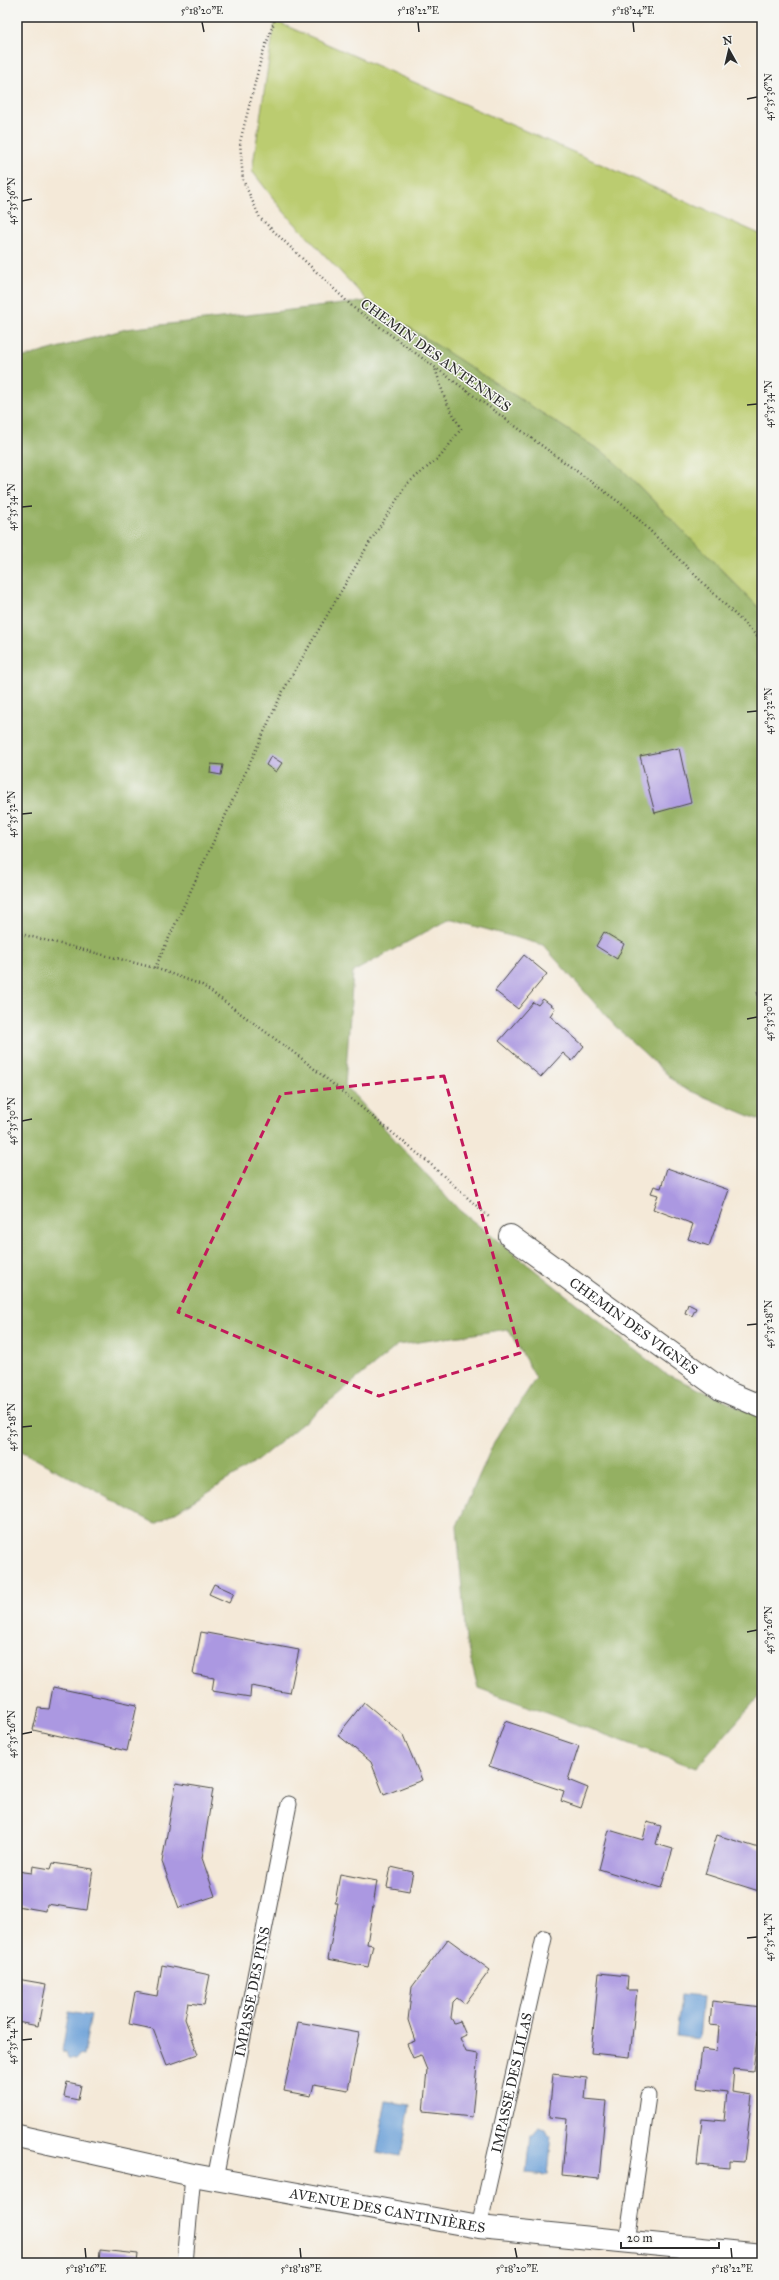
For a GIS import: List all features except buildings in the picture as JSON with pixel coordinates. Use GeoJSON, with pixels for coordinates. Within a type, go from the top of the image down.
{"type":"FeatureCollection","features":[{"type":"Feature","properties":{"kind":"street","name":"CHEMIN DES VIGNES"},"geometry":{"type":"LineString","coordinates":[[510,1236],[722,1390],[762,1407]]}},
{"type":"Feature","properties":{"kind":"street","name":"AVENUE DES CANTINIÈRES"},"geometry":{"type":"LineString","coordinates":[[17,2136],[193,2175],[479,2227],[627,2242],[707,2256],[762,2255]]}},
{"type":"Feature","properties":{"kind":"lane","name":"IMPASSE DES PINS"},"geometry":{"type":"LineString","coordinates":[[215,2179],[289,1804]]}},
{"type":"Feature","properties":{"kind":"lane","name":"IMPASSE DES LILAS"},"geometry":{"type":"LineString","coordinates":[[479,2227],[544,1938]]}},
{"type":"Feature","properties":{"kind":"lane"},"geometry":{"type":"LineString","coordinates":[[627,2242],[648,2096]]}},
{"type":"Feature","properties":{"kind":"lane"},"geometry":{"type":"LineString","coordinates":[[185,2263],[193,2175]]}},
{"type":"Feature","properties":{"kind":"path","name":"CHEMIN DES ANTENNES"},"geometry":{"type":"LineString","coordinates":[[276,17],[262,55],[240,142],[243,180],[260,218],[354,308],[627,508],[762,641]]}},
{"type":"Feature","properties":{"kind":"path"},"geometry":{"type":"LineString","coordinates":[[155,968],[287,685],[368,545],[407,484],[441,456],[460,429],[445,399],[435,368]]}},
{"type":"Feature","properties":{"kind":"path"},"geometry":{"type":"LineString","coordinates":[[759,794],[762,762]]}},
{"type":"Feature","properties":{"kind":"path"},"geometry":{"type":"LineString","coordinates":[[17,933],[155,968],[202,985],[301,1058],[428,1162],[510,1236]]}},
{"type":"Feature","properties":{"kind":"highlighted area"},"geometry":{"type":"Polygon","coordinates":[[[444,1076],[520,1353],[379,1396],[178,1312],[281,1094],[444,1076]]]}},
{"type":"Feature","properties":{"kind":"green space"},"geometry":{"type":"Polygon","coordinates":[[[275,21],[762,235],[762,611],[610,457],[368,301],[284,212],[252,171],[275,21]]]}},
{"type":"Feature","properties":{"kind":"green space"},"geometry":{"type":"Polygon","coordinates":[[[368,301],[610,457],[762,611],[762,880],[758,935],[762,935],[762,1121],[681,1087],[616,1027],[543,945],[449,919],[353,972],[345,1085],[459,1210],[664,1373],[762,1418],[762,1693],[696,1768],[478,1688],[466,1641],[457,1526],[494,1442],[536,1378],[508,1329],[398,1345],[253,1464],[156,1524],[17,1449],[17,359],[126,329],[368,301]]]}},
{"type":"Feature","properties":{"kind":"water"},"geometry":{"type":"Polygon","coordinates":[[[681,1995],[703,1997],[699,2039],[676,2036],[681,1995]]]}},
{"type":"Feature","properties":{"kind":"water"},"geometry":{"type":"Polygon","coordinates":[[[69,2011],[91,2015],[83,2056],[79,2055],[76,2059],[67,2058],[65,2052],[62,2051],[69,2011]]]}},
{"type":"Feature","properties":{"kind":"water"},"geometry":{"type":"Polygon","coordinates":[[[386,2101],[410,2105],[401,2156],[377,2152],[386,2101]]]}},
{"type":"Feature","properties":{"kind":"water"},"geometry":{"type":"Polygon","coordinates":[[[538,2127],[546,2129],[549,2135],[552,2135],[548,2175],[526,2173],[530,2134],[532,2134],[538,2127]]]}}]}
